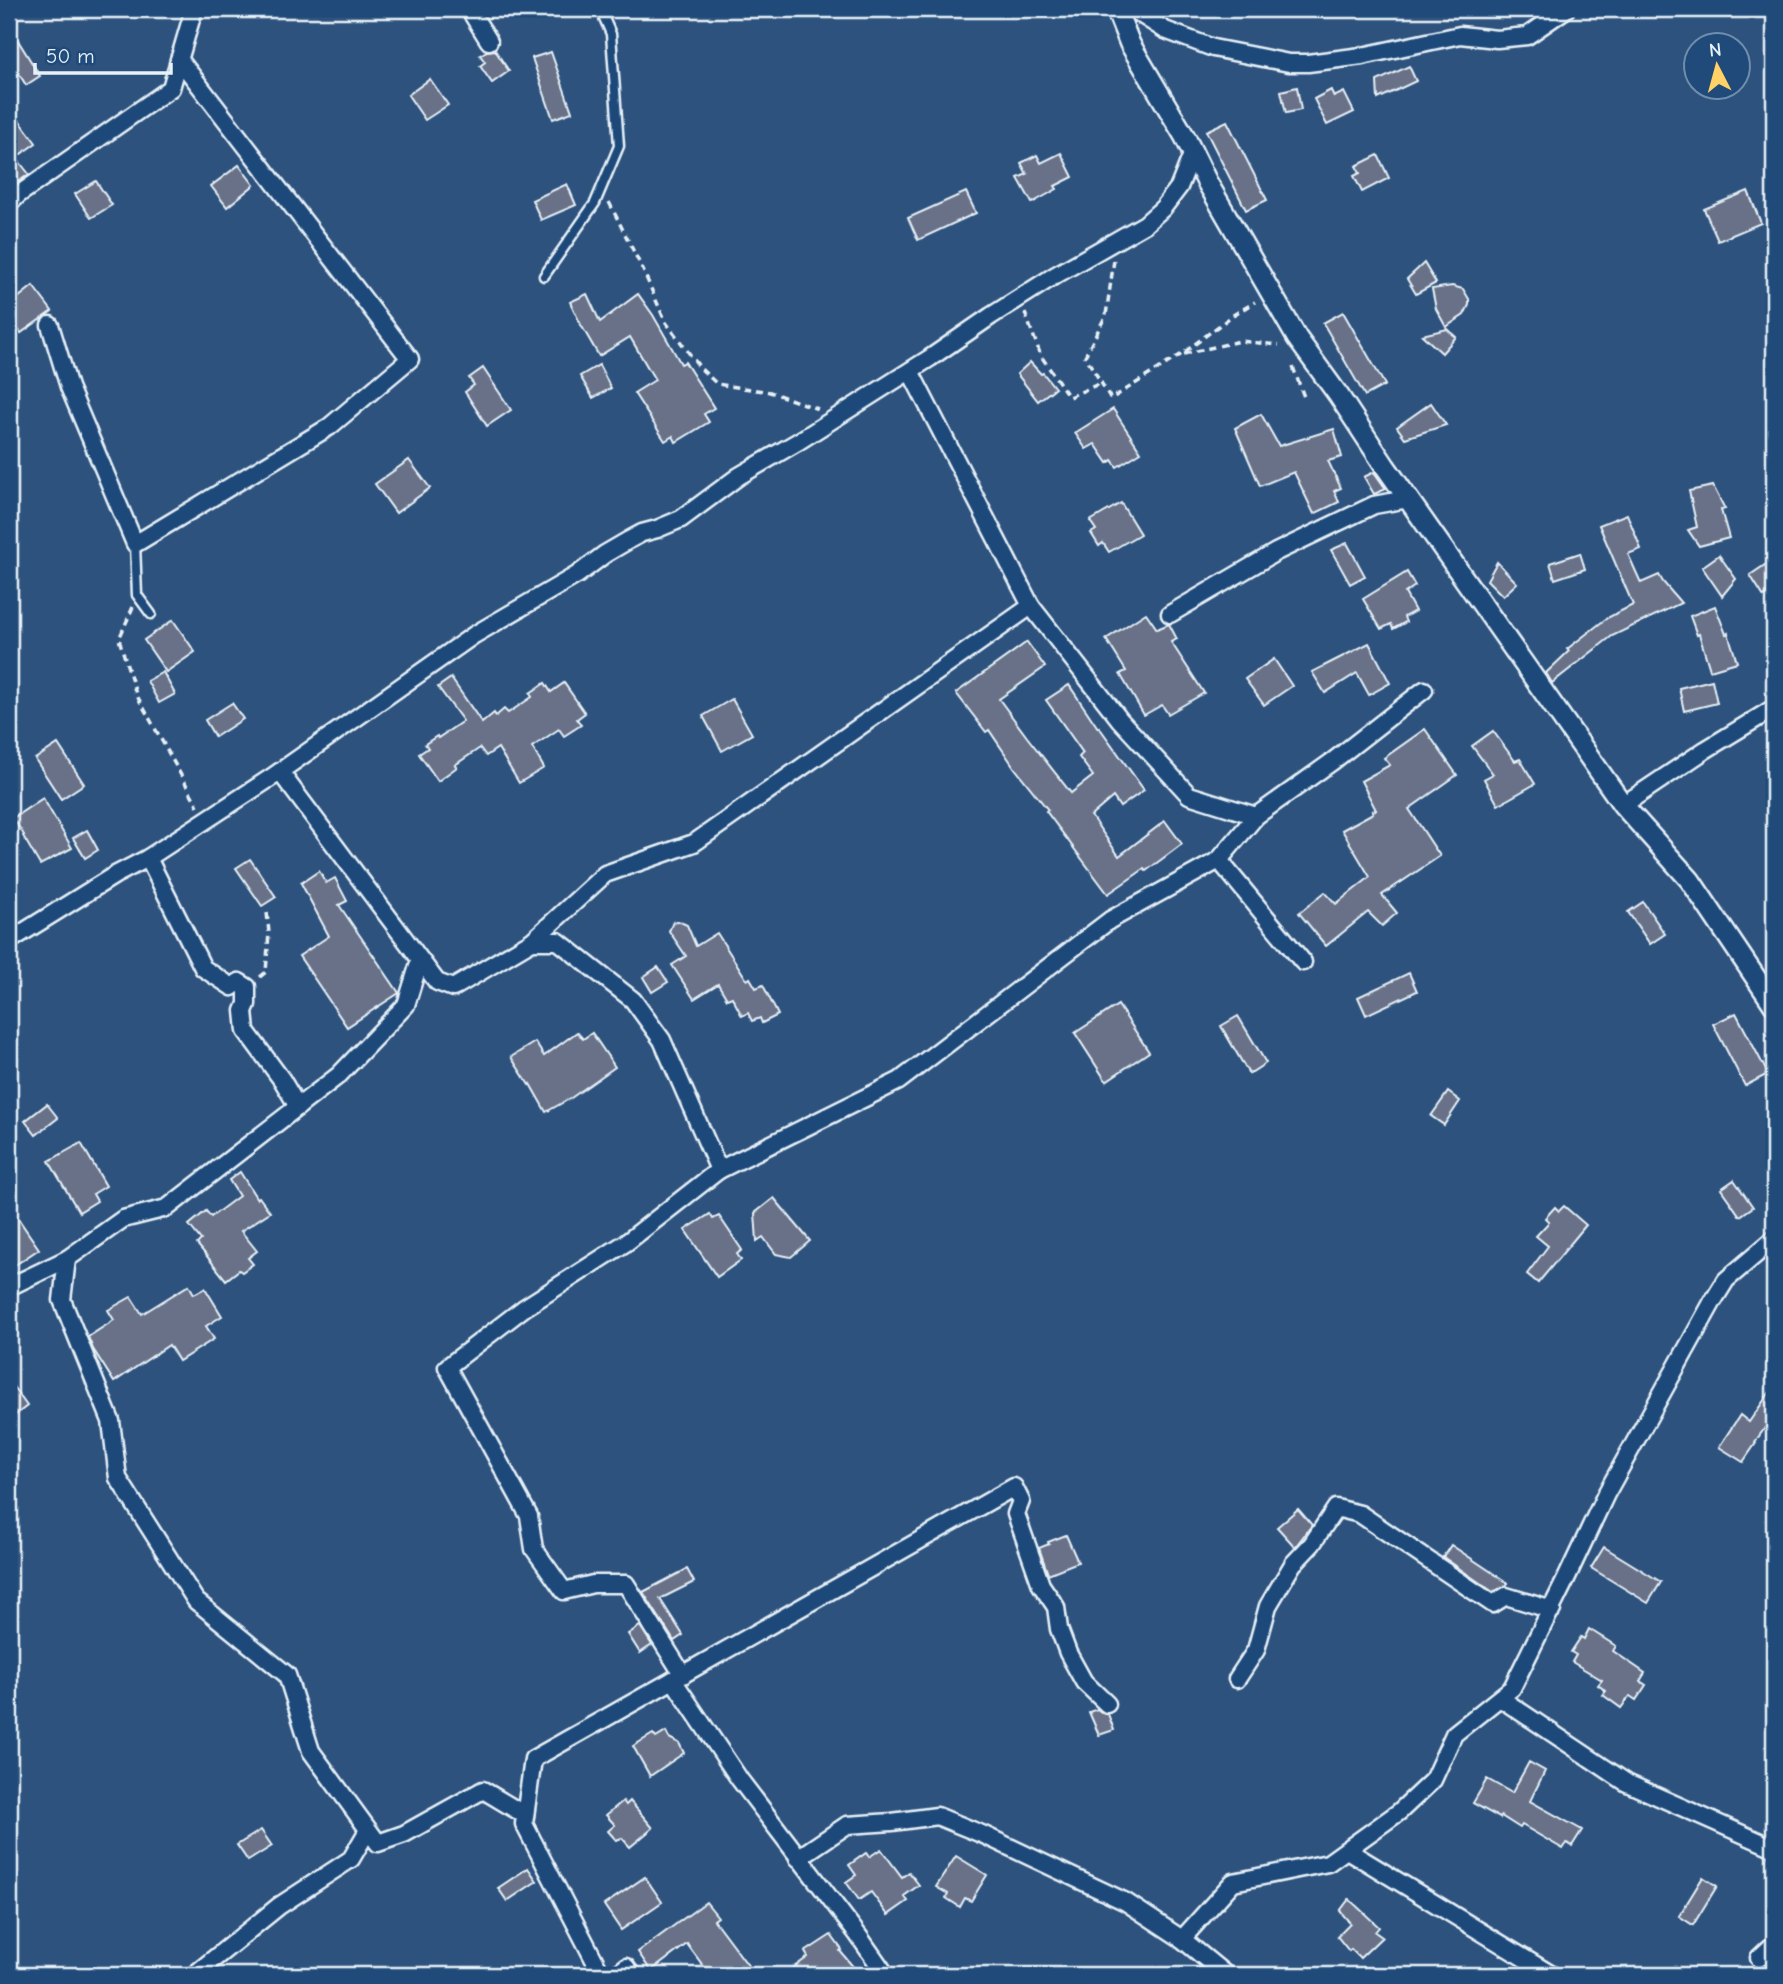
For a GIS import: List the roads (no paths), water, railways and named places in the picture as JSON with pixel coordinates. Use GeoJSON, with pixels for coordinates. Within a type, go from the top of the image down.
{"type":"FeatureCollection","features":[{"type":"Feature","properties":{"kind":"street"},"geometry":{"type":"LineString","coordinates":[[9,204],[171,88],[194,9]]}},
{"type":"Feature","properties":{"kind":"street"},"geometry":{"type":"LineString","coordinates":[[469,9],[489,41]]}},
{"type":"Feature","properties":{"kind":"street"},"geometry":{"type":"LineString","coordinates":[[1116,9],[1130,44],[1297,338],[1623,805],[1690,880],[1774,1005]]}},
{"type":"Feature","properties":{"kind":"street"},"geometry":{"type":"LineString","coordinates":[[1142,11],[1165,30],[1213,48],[1289,63],[1308,63],[1362,56],[1460,35],[1497,39],[1527,36],[1566,9]]}},
{"type":"Feature","properties":{"kind":"street"},"geometry":{"type":"LineString","coordinates":[[50,325],[69,387],[135,544],[329,427],[410,359],[179,59]]}},
{"type":"Feature","properties":{"kind":"street"},"geometry":{"type":"LineString","coordinates":[[9,941],[115,874],[148,858],[280,772],[474,635],[576,575],[629,540],[681,519],[739,476],[839,416],[1020,298],[1145,225],[1179,187],[1193,152]]}},
{"type":"Feature","properties":{"kind":"street"},"geometry":{"type":"LineString","coordinates":[[1179,187],[1207,183]]}},
{"type":"Feature","properties":{"kind":"street"},"geometry":{"type":"LineString","coordinates":[[910,371],[1031,606],[1119,720],[1189,795],[1255,816]]}},
{"type":"Feature","properties":{"kind":"street"},"geometry":{"type":"LineString","coordinates":[[1170,614],[1276,552],[1374,505],[1408,499]]}},
{"type":"Feature","properties":{"kind":"street"},"geometry":{"type":"LineString","coordinates":[[280,772],[437,982],[453,988],[531,941],[606,874],[694,843],[1031,606]]}},
{"type":"Feature","properties":{"kind":"street"},"geometry":{"type":"LineString","coordinates":[[886,1975],[740,1780],[626,1584],[593,1584],[564,1591],[534,1549],[529,1516],[447,1367],[524,1308],[627,1242],[719,1170],[899,1081],[1110,920],[1219,860],[1255,816],[1333,761],[1424,690]]}},
{"type":"Feature","properties":{"kind":"street"},"geometry":{"type":"LineString","coordinates":[[1623,805],[1774,708]]}},
{"type":"Feature","properties":{"kind":"street"},"geometry":{"type":"LineString","coordinates":[[148,858],[203,968],[232,988],[239,982],[247,987],[247,1004],[244,1011],[246,1031],[298,1107]]}},
{"type":"Feature","properties":{"kind":"street"},"geometry":{"type":"LineString","coordinates":[[1219,860],[1303,962]]}},
{"type":"Feature","properties":{"kind":"street"},"geometry":{"type":"LineString","coordinates":[[531,941],[558,941],[633,1000],[662,1040],[719,1170]]}},
{"type":"Feature","properties":{"kind":"street"},"geometry":{"type":"LineString","coordinates":[[9,1287],[66,1259],[123,1219],[167,1208],[339,1075],[406,1005],[420,960]]}},
{"type":"Feature","properties":{"kind":"street"},"geometry":{"type":"LineString","coordinates":[[1182,1940],[1233,1882],[1328,1863],[1399,1812],[1433,1780],[1454,1734],[1512,1688],[1606,1494],[1713,1301],[1726,1280],[1774,1239]]}},
{"type":"Feature","properties":{"kind":"street"},"geometry":{"type":"LineString","coordinates":[[66,1259],[62,1300],[111,1421],[118,1478],[196,1601],[287,1675],[311,1751],[378,1843],[404,1835],[483,1790],[525,1815]]}},
{"type":"Feature","properties":{"kind":"street"},"geometry":{"type":"LineString","coordinates":[[602,1975],[524,1824],[533,1759],[1014,1487],[1021,1501],[1016,1514],[1041,1585],[1056,1607],[1059,1629],[1068,1653],[1084,1682],[1107,1704]]}},
{"type":"Feature","properties":{"kind":"street"},"geometry":{"type":"LineString","coordinates":[[1237,1679],[1256,1650],[1268,1606],[1293,1564],[1312,1544],[1336,1508],[1360,1514],[1493,1604],[1506,1596],[1552,1610]]}},
{"type":"Feature","properties":{"kind":"street"},"geometry":{"type":"LineString","coordinates":[[1500,1698],[1627,1783],[1774,1848]]}},
{"type":"Feature","properties":{"kind":"street"},"geometry":{"type":"LineString","coordinates":[[798,1858],[847,1825],[937,1816],[984,1835],[1126,1902],[1182,1940],[1226,1975]]}},
{"type":"Feature","properties":{"kind":"street"},"geometry":{"type":"LineString","coordinates":[[194,1975],[279,1906],[351,1859],[368,1830]]}},
{"type":"Feature","properties":{"kind":"street"},"geometry":{"type":"LineString","coordinates":[[1347,1850],[1552,1975]]}},
{"type":"Feature","properties":{"kind":"street"},"geometry":{"type":"LineString","coordinates":[[1759,1958],[1774,1944]]}},
{"type":"Feature","properties":{"kind":"street"},"geometry":{"type":"LineString","coordinates":[[616,1975],[626,1967],[632,1975]]}},
{"type":"Feature","properties":{"kind":"lane"},"geometry":{"type":"LineString","coordinates":[[544,276],[595,203],[619,146],[611,34],[600,9]]}},
{"type":"Feature","properties":{"kind":"lane"},"geometry":{"type":"LineString","coordinates":[[135,544],[138,596],[151,614]]}}]}
